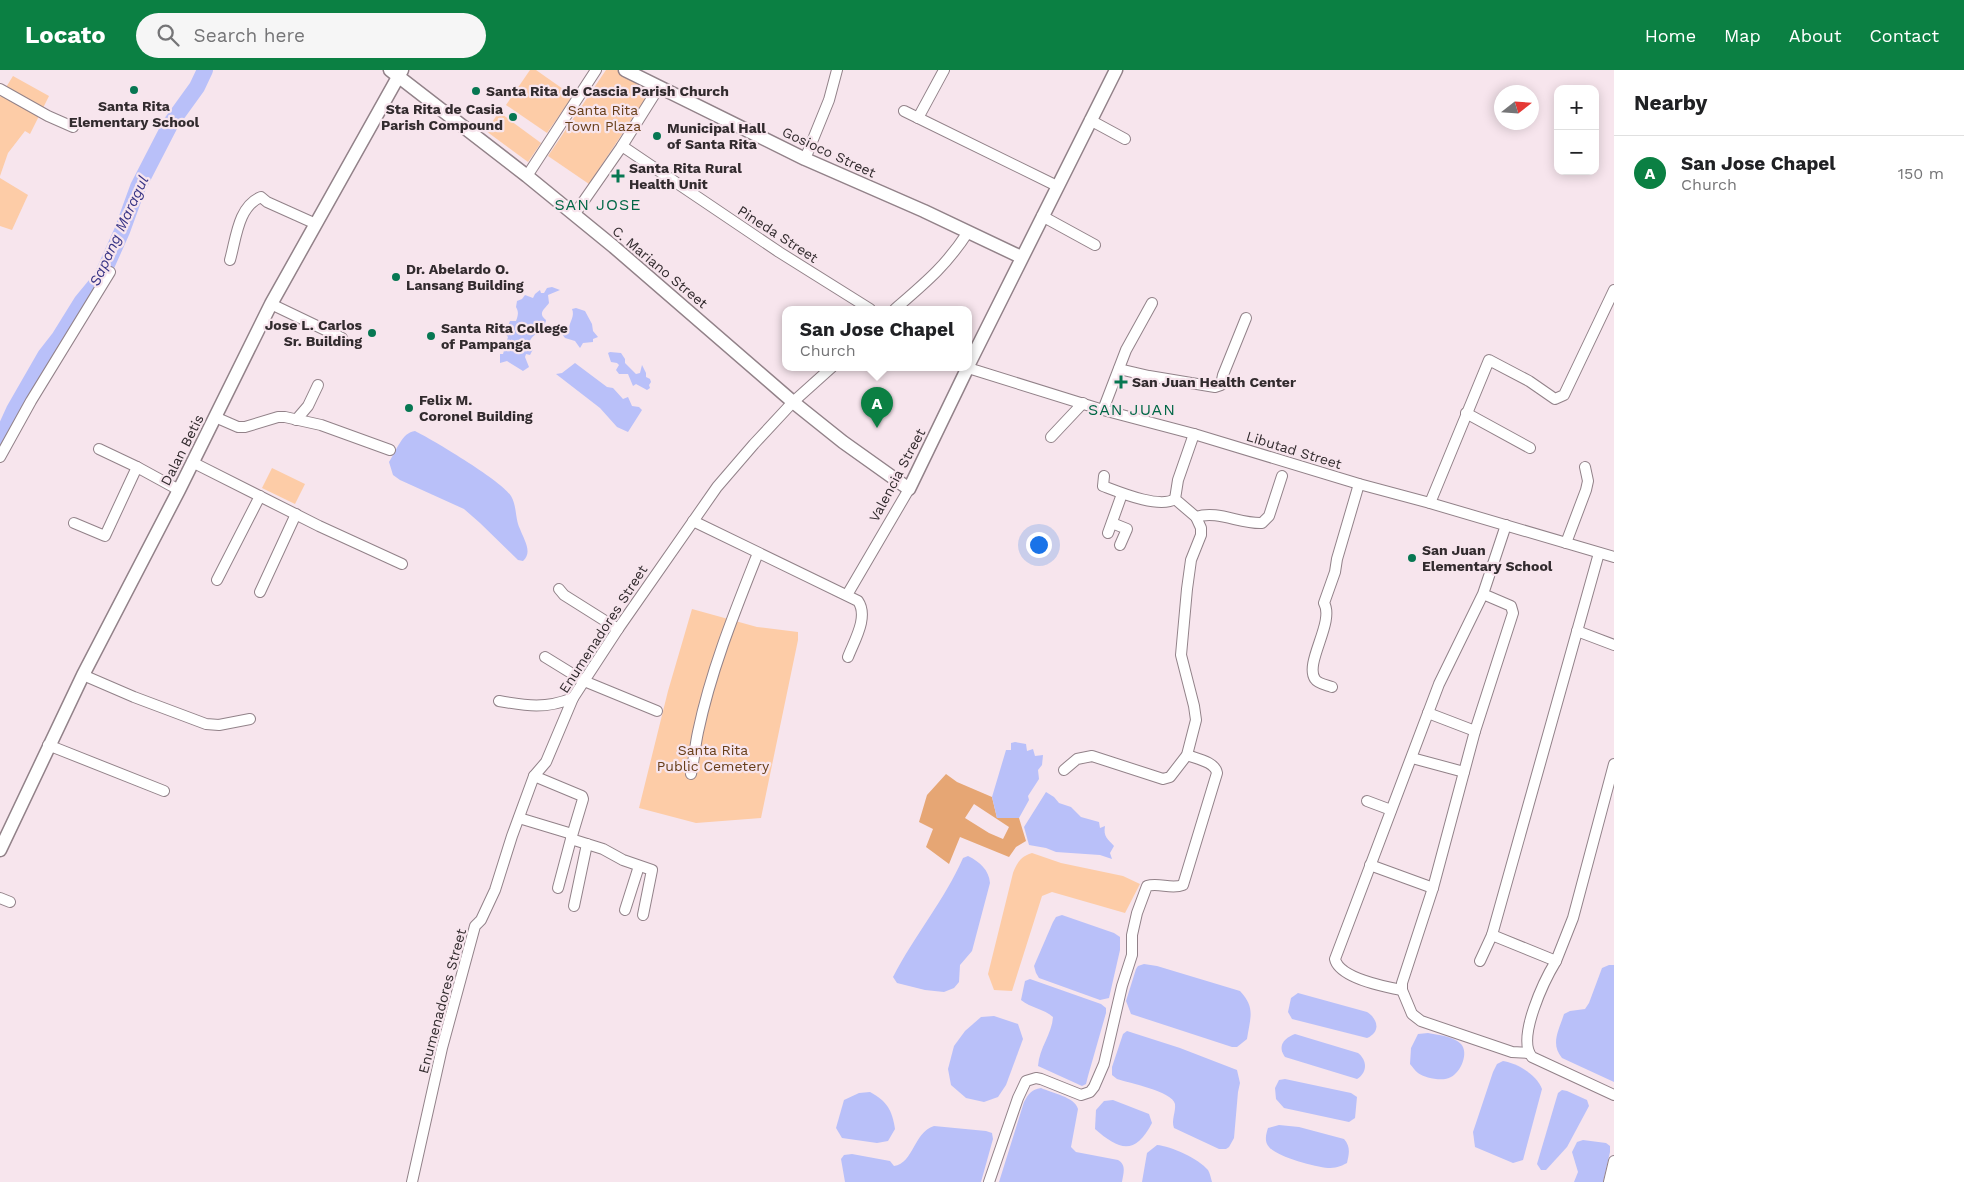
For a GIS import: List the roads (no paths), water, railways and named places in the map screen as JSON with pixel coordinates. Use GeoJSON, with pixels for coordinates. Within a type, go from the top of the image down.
{"type":"FeatureCollection","features":[{"type":"Feature","properties":{"kind":"street"},"geometry":{"type":"LineString","coordinates":[[527,176],[596,70]]}},
{"type":"Feature","properties":{"kind":"street","name":"Gosioco Street"},"geometry":{"type":"LineString","coordinates":[[625,70],[805,159],[1021,257]]}},
{"type":"Feature","properties":{"kind":"street"},"geometry":{"type":"LineString","coordinates":[[805,159],[828,100],[837,70]]}},
{"type":"Feature","properties":{"kind":"street"},"geometry":{"type":"LineString","coordinates":[[918,118],[944,70]]}},
{"type":"Feature","properties":{"kind":"street","name":"Valencia Street"},"geometry":{"type":"LineString","coordinates":[[972,357],[1116,70]]}},
{"type":"Feature","properties":{"kind":"street","name":"C. Mariano Street"},"geometry":{"type":"LineString","coordinates":[[396,72],[662,287],[793,402],[843,442],[909,489]]}},
{"type":"Feature","properties":{"kind":"street","name":"Dalan Betis"},"geometry":{"type":"LineString","coordinates":[[0,850],[82,675],[179,490],[271,304],[316,224],[396,72]]}},
{"type":"Feature","properties":{"kind":"street"},"geometry":{"type":"LineString","coordinates":[[574,215],[622,146],[659,86]]}},
{"type":"Feature","properties":{"kind":"street"},"geometry":{"type":"LineString","coordinates":[[0,89],[48,116],[73,127]]}},
{"type":"Feature","properties":{"kind":"street"},"geometry":{"type":"LineString","coordinates":[[904,111],[1057,186]]}},
{"type":"Feature","properties":{"kind":"street"},"geometry":{"type":"LineString","coordinates":[[1090,120],[1125,139]]}},
{"type":"Feature","properties":{"kind":"street","name":"Pineda Street"},"geometry":{"type":"LineString","coordinates":[[622,146],[779,252],[865,306]]}},
{"type":"Feature","properties":{"kind":"street"},"geometry":{"type":"LineString","coordinates":[[230,260],[244,210],[254,200],[261,197],[267,202],[316,224]]}},
{"type":"Feature","properties":{"kind":"street"},"geometry":{"type":"LineString","coordinates":[[1042,216],[1094,246]]}},
{"type":"Feature","properties":{"kind":"street"},"geometry":{"type":"LineString","coordinates":[[898,306],[941,269],[968,232]]}},
{"type":"Feature","properties":{"kind":"street"},"geometry":{"type":"LineString","coordinates":[[0,457],[31,401],[110,272]]}},
{"type":"Feature","properties":{"kind":"street"},"geometry":{"type":"LineString","coordinates":[[1430,503],[1488,360],[1529,381],[1555,399],[1560,398],[1564,395],[1614,290]]}},
{"type":"Feature","properties":{"kind":"street"},"geometry":{"type":"LineString","coordinates":[[1104,410],[1130,342],[1152,303]]}},
{"type":"Feature","properties":{"kind":"street"},"geometry":{"type":"LineString","coordinates":[[271,304],[342,338]]}},
{"type":"Feature","properties":{"kind":"street"},"geometry":{"type":"LineString","coordinates":[[1119,369],[1215,387],[1221,385],[1246,318]]}},
{"type":"Feature","properties":{"kind":"street","name":"Libutad Street"},"geometry":{"type":"LineString","coordinates":[[972,369],[1104,410],[1194,434],[1359,484],[1614,557]]}},
{"type":"Feature","properties":{"kind":"street","name":"Enumenadores Street"},"geometry":{"type":"LineString","coordinates":[[412,1182],[442,1048],[474,926],[481,920],[495,890],[518,818],[534,776],[546,762],[574,698],[584,681],[693,521],[729,472],[793,402],[828,371]]}},
{"type":"Feature","properties":{"kind":"street","name":"Valencia Street"},"geometry":{"type":"LineString","coordinates":[[847,594],[909,489],[965,371]]}},
{"type":"Feature","properties":{"kind":"street"},"geometry":{"type":"LineString","coordinates":[[296,420],[308,406],[318,385]]}},
{"type":"Feature","properties":{"kind":"street"},"geometry":{"type":"LineString","coordinates":[[1051,437],[1083,403]]}},
{"type":"Feature","properties":{"kind":"street"},"geometry":{"type":"LineString","coordinates":[[1466,413],[1530,448]]}},
{"type":"Feature","properties":{"kind":"street"},"geometry":{"type":"LineString","coordinates":[[215,417],[238,427],[264,423],[278,417],[296,420],[321,425],[390,450]]}},
{"type":"Feature","properties":{"kind":"street"},"geometry":{"type":"LineString","coordinates":[[1175,499],[1178,480],[1194,434]]}},
{"type":"Feature","properties":{"kind":"street"},"geometry":{"type":"LineString","coordinates":[[99,449],[179,490]]}},
{"type":"Feature","properties":{"kind":"street"},"geometry":{"type":"LineString","coordinates":[[192,462],[402,564]]}},
{"type":"Feature","properties":{"kind":"street"},"geometry":{"type":"LineString","coordinates":[[1566,543],[1586,490],[1588,481],[1585,467]]}},
{"type":"Feature","properties":{"kind":"street"},"geometry":{"type":"LineString","coordinates":[[74,523],[105,536],[137,468]]}},
{"type":"Feature","properties":{"kind":"street"},"geometry":{"type":"LineString","coordinates":[[1104,476],[1102,486],[1122,494],[1162,503],[1175,499]]}},
{"type":"Feature","properties":{"kind":"street"},"geometry":{"type":"LineString","coordinates":[[1196,517],[1211,514],[1246,522],[1262,523],[1269,516],[1282,476]]}},
{"type":"Feature","properties":{"kind":"street"},"geometry":{"type":"LineString","coordinates":[[1332,687],[1316,681],[1314,666],[1326,621],[1326,607],[1324,603],[1335,572],[1359,484]]}},
{"type":"Feature","properties":{"kind":"street"},"geometry":{"type":"LineString","coordinates":[[1108,533],[1122,494]]}},
{"type":"Feature","properties":{"kind":"street"},"geometry":{"type":"LineString","coordinates":[[217,580],[260,496]]}},
{"type":"Feature","properties":{"kind":"street"},"geometry":{"type":"LineString","coordinates":[[1064,770],[1078,759],[1092,756],[1163,780],[1170,777],[1188,755],[1194,733],[1195,714],[1181,655],[1187,589],[1192,560],[1201,535],[1200,524],[1196,517],[1175,499]]}},
{"type":"Feature","properties":{"kind":"street"},"geometry":{"type":"LineString","coordinates":[[260,592],[296,514]]}},
{"type":"Feature","properties":{"kind":"street"},"geometry":{"type":"LineString","coordinates":[[693,521],[858,601],[862,612],[861,620],[848,657]]}},
{"type":"Feature","properties":{"kind":"street"},"geometry":{"type":"LineString","coordinates":[[1112,523],[1127,529],[1120,545]]}},
{"type":"Feature","properties":{"kind":"street"},"geometry":{"type":"LineString","coordinates":[[1402,990],[1369,982],[1347,973],[1336,964],[1337,953],[1428,713],[1453,653],[1483,594],[1506,525]]}},
{"type":"Feature","properties":{"kind":"street"},"geometry":{"type":"LineString","coordinates":[[692,774],[698,732],[726,632],[758,553]]}},
{"type":"Feature","properties":{"kind":"street"},"geometry":{"type":"LineString","coordinates":[[1480,961],[1492,935],[1599,553]]}},
{"type":"Feature","properties":{"kind":"street"},"geometry":{"type":"LineString","coordinates":[[558,589],[564,595],[618,629]]}},
{"type":"Feature","properties":{"kind":"street"},"geometry":{"type":"LineString","coordinates":[[1483,594],[1511,606],[1513,613],[1475,731],[1433,888],[1402,983],[1402,990],[1412,1014],[1421,1021],[1512,1052],[1530,1053]]}},
{"type":"Feature","properties":{"kind":"street"},"geometry":{"type":"LineString","coordinates":[[1577,631],[1614,645]]}},
{"type":"Feature","properties":{"kind":"street"},"geometry":{"type":"LineString","coordinates":[[545,657],[584,681],[657,711]]}},
{"type":"Feature","properties":{"kind":"street"},"geometry":{"type":"LineString","coordinates":[[82,675],[206,724],[250,720]]}},
{"type":"Feature","properties":{"kind":"street"},"geometry":{"type":"LineString","coordinates":[[499,701],[536,706],[558,704],[574,698]]}},
{"type":"Feature","properties":{"kind":"street"},"geometry":{"type":"LineString","coordinates":[[1428,713],[1475,731]]}},
{"type":"Feature","properties":{"kind":"street"},"geometry":{"type":"LineString","coordinates":[[48,745],[164,791]]}},
{"type":"Feature","properties":{"kind":"street"},"geometry":{"type":"LineString","coordinates":[[989,1182],[1018,1098],[1026,1081],[1036,1078],[1041,1079],[1081,1095],[1090,1092],[1099,1080],[1122,986],[1132,955],[1132,935],[1142,894],[1147,886],[1152,884],[1175,887],[1182,885],[1217,773],[1213,765],[1188,755]]}},
{"type":"Feature","properties":{"kind":"street"},"geometry":{"type":"LineString","coordinates":[[1412,758],[1464,772]]}},
{"type":"Feature","properties":{"kind":"street"},"geometry":{"type":"LineString","coordinates":[[1614,764],[1573,918],[1556,960],[1542,985],[1529,1026],[1528,1042],[1532,1057],[1614,1095]]}},
{"type":"Feature","properties":{"kind":"street"},"geometry":{"type":"LineString","coordinates":[[534,776],[582,796],[583,799],[558,888]]}},
{"type":"Feature","properties":{"kind":"street"},"geometry":{"type":"LineString","coordinates":[[1367,800],[1391,810]]}},
{"type":"Feature","properties":{"kind":"street"},"geometry":{"type":"LineString","coordinates":[[518,818],[572,836],[587,844],[603,849],[614,856],[651,869],[653,872],[642,915]]}},
{"type":"Feature","properties":{"kind":"street"},"geometry":{"type":"LineString","coordinates":[[574,906],[587,844]]}},
{"type":"Feature","properties":{"kind":"street"},"geometry":{"type":"LineString","coordinates":[[1370,865],[1433,888]]}},
{"type":"Feature","properties":{"kind":"street"},"geometry":{"type":"LineString","coordinates":[[625,910],[639,866]]}},
{"type":"Feature","properties":{"kind":"street"},"geometry":{"type":"LineString","coordinates":[[0,898],[10,902]]}},
{"type":"Feature","properties":{"kind":"street"},"geometry":{"type":"LineString","coordinates":[[1492,935],[1556,960]]}},
{"type":"Feature","properties":{"kind":"street"},"geometry":{"type":"LineString","coordinates":[[1609,1182],[1614,1161]]}},
{"type":"Feature","properties":{"kind":"water"},"geometry":{"type":"Polygon","coordinates":[[[552,287],[560,290],[548,295],[549,303],[542,313],[543,318],[546,320],[545,324],[531,339],[529,347],[533,349],[530,355],[526,354],[525,357],[529,367],[523,371],[507,361],[500,363],[500,354],[503,354],[508,337],[505,333],[510,321],[516,321],[518,312],[516,307],[517,301],[525,295],[533,298],[540,290],[541,293],[544,293],[547,288],[552,287]]]}},
{"type":"Feature","properties":{"kind":"water"},"geometry":{"type":"Polygon","coordinates":[[[576,308],[585,311],[592,324],[593,331],[598,337],[593,339],[593,342],[583,343],[580,348],[575,341],[565,338],[562,334],[564,330],[569,328],[573,316],[572,309],[576,308]]]}},
{"type":"Feature","properties":{"kind":"water"},"geometry":{"type":"Polygon","coordinates":[[[608,353],[621,353],[625,363],[636,374],[640,373],[642,365],[646,377],[650,379],[650,388],[647,390],[636,384],[633,386],[628,374],[619,374],[616,370],[619,365],[611,362],[608,353]]]}},
{"type":"Feature","properties":{"kind":"water"},"geometry":{"type":"Polygon","coordinates":[[[575,363],[607,387],[613,388],[623,399],[628,397],[632,406],[639,407],[642,410],[628,432],[617,427],[600,408],[556,374],[562,373],[575,363]]]}},
{"type":"Feature","properties":{"kind":"water"},"geometry":{"type":"Polygon","coordinates":[[[415,431],[481,471],[505,489],[511,496],[518,525],[528,550],[523,561],[518,560],[464,509],[393,475],[389,462],[406,435],[415,431]]]}},
{"type":"Feature","properties":{"kind":"water"},"geometry":{"type":"Polygon","coordinates":[[[1011,743],[1026,744],[1027,751],[1033,749],[1035,756],[1043,755],[1042,765],[1038,770],[1039,779],[1028,796],[1029,800],[1019,818],[997,818],[992,797],[1006,750],[1011,750],[1011,743]]]}},
{"type":"Feature","properties":{"kind":"water"},"geometry":{"type":"Polygon","coordinates":[[[1046,792],[1059,803],[1071,807],[1081,817],[1099,822],[1100,828],[1105,826],[1105,835],[1114,846],[1110,853],[1112,859],[1100,855],[1056,852],[1029,845],[1024,827],[1046,792]]]}},
{"type":"Feature","properties":{"kind":"water"},"geometry":{"type":"Polygon","coordinates":[[[968,856],[983,867],[988,874],[990,883],[972,951],[960,965],[959,982],[954,988],[944,992],[925,990],[897,983],[893,977],[901,962],[947,889],[963,858],[968,856]]]}},
{"type":"Feature","properties":{"kind":"water"},"geometry":{"type":"Polygon","coordinates":[[[1062,915],[1114,933],[1120,937],[1120,950],[1109,998],[1100,1000],[1039,978],[1036,973],[1034,966],[1053,922],[1056,917],[1062,915]]]}},
{"type":"Feature","properties":{"kind":"water"},"geometry":{"type":"Polygon","coordinates":[[[1144,964],[1157,966],[1240,991],[1248,1003],[1251,1014],[1247,1039],[1237,1047],[1232,1047],[1131,1014],[1126,1001],[1136,969],[1144,964]]]}},
{"type":"Feature","properties":{"kind":"water"},"geometry":{"type":"Polygon","coordinates":[[[1614,965],[1614,1082],[1562,1058],[1558,1053],[1556,1042],[1564,1014],[1570,1011],[1585,1009],[1602,968],[1614,965]]]}},
{"type":"Feature","properties":{"kind":"water"},"geometry":{"type":"Polygon","coordinates":[[[1030,979],[1101,1004],[1106,1008],[1086,1084],[1082,1086],[1038,1066],[1053,1017],[1021,1000],[1025,981],[1030,979]]]}},
{"type":"Feature","properties":{"kind":"water"},"geometry":{"type":"Polygon","coordinates":[[[1298,993],[1367,1012],[1374,1018],[1376,1029],[1367,1038],[1292,1019],[1288,1012],[1291,998],[1298,993]]]}},
{"type":"Feature","properties":{"kind":"water"},"geometry":{"type":"Polygon","coordinates":[[[994,1016],[1018,1024],[1023,1039],[1006,1085],[998,1097],[984,1102],[966,1098],[951,1085],[948,1069],[954,1046],[965,1031],[981,1017],[994,1016]]]}},
{"type":"Feature","properties":{"kind":"water"},"geometry":{"type":"Polygon","coordinates":[[[1127,1031],[1180,1048],[1237,1070],[1240,1083],[1234,1138],[1229,1147],[1219,1149],[1174,1128],[1175,1104],[1172,1099],[1158,1091],[1117,1079],[1112,1075],[1112,1067],[1123,1034],[1127,1031]]]}},
{"type":"Feature","properties":{"kind":"water"},"geometry":{"type":"Polygon","coordinates":[[[1428,1033],[1454,1039],[1461,1044],[1464,1057],[1461,1067],[1455,1075],[1448,1078],[1434,1079],[1421,1075],[1410,1064],[1411,1048],[1418,1034],[1428,1033]]]}},
{"type":"Feature","properties":{"kind":"water"},"geometry":{"type":"Polygon","coordinates":[[[1295,1034],[1358,1053],[1365,1062],[1365,1070],[1357,1079],[1285,1057],[1282,1049],[1283,1043],[1295,1034]]]}},
{"type":"Feature","properties":{"kind":"water"},"geometry":{"type":"Polygon","coordinates":[[[1503,1061],[1526,1070],[1536,1079],[1542,1089],[1523,1160],[1513,1163],[1475,1147],[1473,1132],[1493,1072],[1497,1064],[1503,1061]]]}},
{"type":"Feature","properties":{"kind":"water"},"geometry":{"type":"Polygon","coordinates":[[[1285,1079],[1351,1093],[1357,1097],[1355,1118],[1349,1122],[1284,1108],[1276,1099],[1275,1088],[1279,1080],[1285,1079]]]}},
{"type":"Feature","properties":{"kind":"water"},"geometry":{"type":"Polygon","coordinates":[[[1041,1088],[1068,1098],[1076,1105],[1078,1109],[1071,1147],[1076,1152],[1121,1162],[1124,1173],[1122,1182],[999,1182],[1024,1102],[1031,1092],[1041,1088]]]}},
{"type":"Feature","properties":{"kind":"water"},"geometry":{"type":"Polygon","coordinates":[[[1562,1090],[1587,1100],[1589,1106],[1567,1147],[1546,1170],[1541,1170],[1537,1164],[1558,1093],[1562,1090]]]}},
{"type":"Feature","properties":{"kind":"water"},"geometry":{"type":"Polygon","coordinates":[[[870,1092],[885,1103],[892,1116],[895,1129],[888,1141],[877,1143],[842,1138],[836,1128],[844,1100],[859,1093],[870,1092]]]}},
{"type":"Feature","properties":{"kind":"water"},"geometry":{"type":"Polygon","coordinates":[[[1113,1100],[1149,1114],[1152,1123],[1146,1134],[1133,1145],[1119,1145],[1095,1129],[1096,1110],[1104,1101],[1113,1100]]]}},
{"type":"Feature","properties":{"kind":"water"},"geometry":{"type":"Polygon","coordinates":[[[1279,1125],[1299,1127],[1344,1139],[1349,1148],[1347,1163],[1338,1167],[1328,1168],[1314,1166],[1273,1151],[1266,1143],[1268,1128],[1279,1125]]]}},
{"type":"Feature","properties":{"kind":"water"},"geometry":{"type":"Polygon","coordinates":[[[934,1126],[992,1133],[993,1139],[981,1182],[845,1182],[841,1159],[844,1155],[852,1154],[890,1161],[894,1166],[901,1164],[922,1135],[934,1126]]]}},
{"type":"Feature","properties":{"kind":"water"},"geometry":{"type":"Polygon","coordinates":[[[1583,1140],[1606,1143],[1610,1146],[1603,1182],[1574,1182],[1578,1172],[1572,1152],[1577,1142],[1583,1140]]]}},
{"type":"Feature","properties":{"kind":"water"},"geometry":{"type":"Polygon","coordinates":[[[1157,1145],[1177,1150],[1204,1166],[1210,1174],[1212,1182],[1142,1182],[1147,1153],[1157,1145]]]}},
{"type":"Feature","properties":{"kind":"waterway","name":"Sapang Maragul"},"geometry":{"type":"LineString","coordinates":[[0,441],[14,410],[45,356],[59,338],[82,301],[101,278],[122,231],[138,187],[171,123],[197,87],[205,70]]}},
{"type":"Feature","properties":{"kind":"place","name":"Santa Rita Elementary School"},"geometry":{"type":"Point","coordinates":[134,90]}},
{"type":"Feature","properties":{"kind":"place","name":"Santa Rita de Cascia Parish Church"},"geometry":{"type":"Point","coordinates":[476,91]}},
{"type":"Feature","properties":{"kind":"place","name":"Sta Rita de Casia Parish Compound"},"geometry":{"type":"Point","coordinates":[513,117]}},
{"type":"Feature","properties":{"kind":"place","name":"Municipal Hall of Santa Rita"},"geometry":{"type":"Point","coordinates":[657,136]}},
{"type":"Feature","properties":{"kind":"place","name":"Santa Rita Rural Health Unit"},"geometry":{"type":"Point","coordinates":[618,176]}},
{"type":"Feature","properties":{"kind":"place","name":"Dr. Abelardo O. Lansang Building"},"geometry":{"type":"Point","coordinates":[396,277]}},
{"type":"Feature","properties":{"kind":"place","name":"Jose L. Carlos Sr. Building"},"geometry":{"type":"Point","coordinates":[372,333]}},
{"type":"Feature","properties":{"kind":"place","name":"Santa Rita College of Pampanga"},"geometry":{"type":"Point","coordinates":[431,336]}},
{"type":"Feature","properties":{"kind":"place","name":"San Juan Health Center"},"geometry":{"type":"Point","coordinates":[1121,382]}},
{"type":"Feature","properties":{"kind":"place","name":"Felix M. Coronel Building"},"geometry":{"type":"Point","coordinates":[409,408]}},
{"type":"Feature","properties":{"kind":"place","name":"San Jose Chapel"},"geometry":{"type":"Point","coordinates":[877,428]}},
{"type":"Feature","properties":{"kind":"place","name":"San Juan Elementary School"},"geometry":{"type":"Point","coordinates":[1412,558]}},
{"type":"Feature","properties":{"kind":"district","name":"SAN JOSE"},"geometry":{"type":"Point","coordinates":[598,204]}},
{"type":"Feature","properties":{"kind":"district","name":"SAN JUAN"},"geometry":{"type":"Point","coordinates":[1132,409]}},
{"type":"Feature","properties":{"kind":"park label","name":"Santa Rita Town Plaza"},"geometry":{"type":"Point","coordinates":[603,118]}},
{"type":"Feature","properties":{"kind":"park label","name":"Santa Rita Public Cemetery"},"geometry":{"type":"Point","coordinates":[713,758]}}]}
